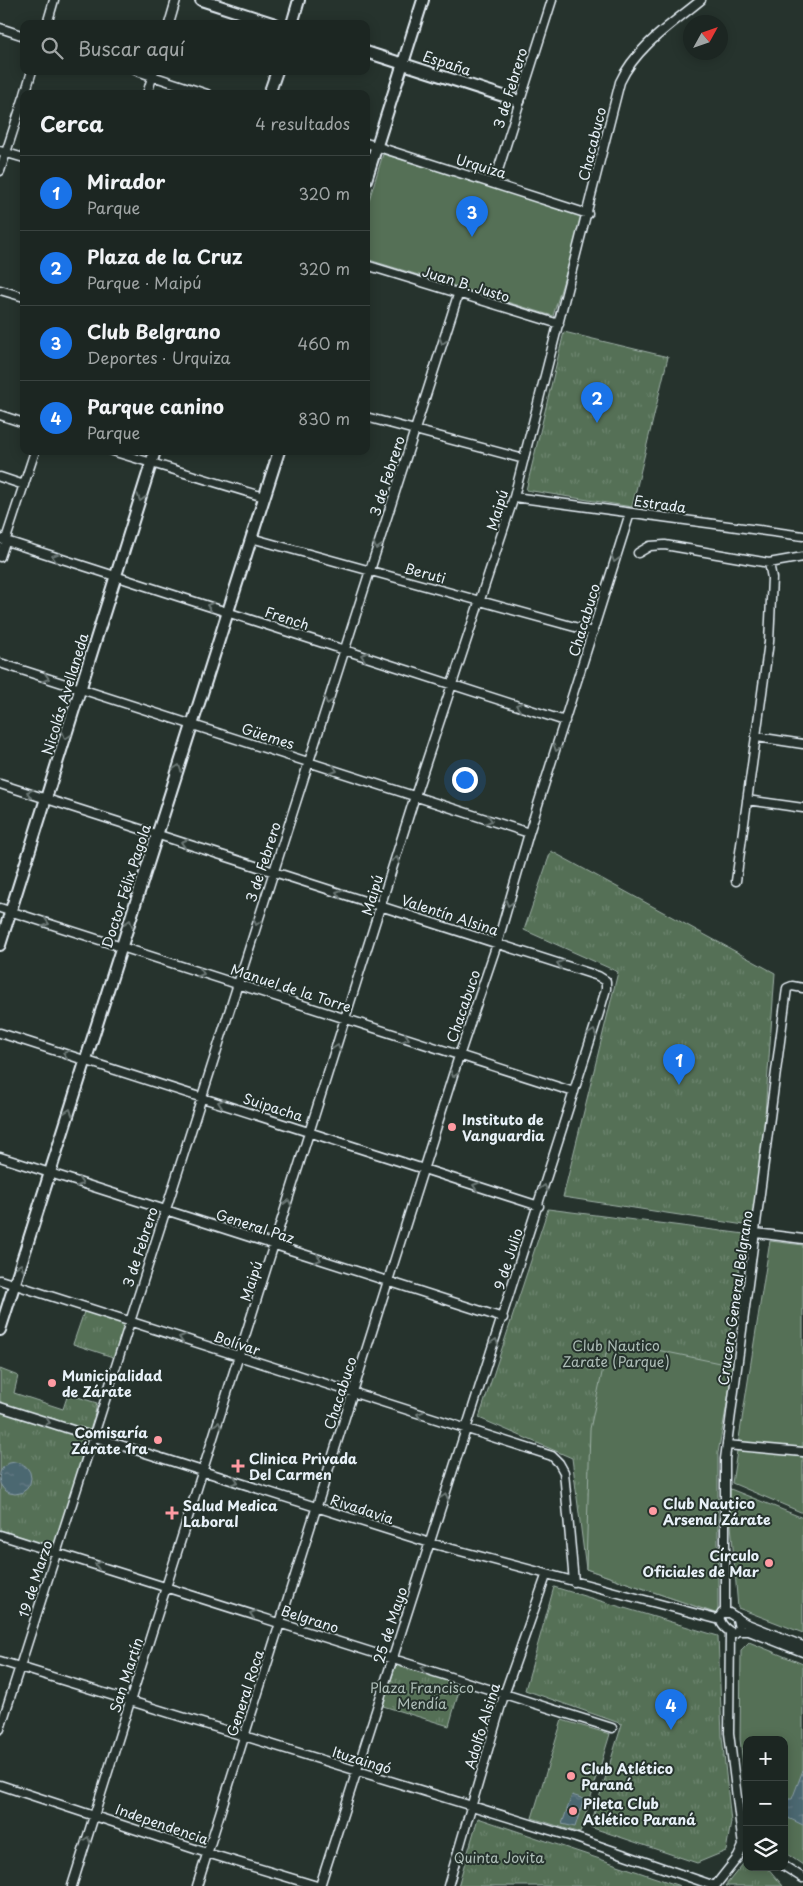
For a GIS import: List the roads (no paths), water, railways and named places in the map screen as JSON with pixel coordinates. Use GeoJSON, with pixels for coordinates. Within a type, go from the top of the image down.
{"type":"FeatureCollection","features":[{"type":"Feature","properties":{"kind":"street"},"geometry":{"type":"LineString","coordinates":[[48,20],[54,0]]}},
{"type":"Feature","properties":{"kind":"street"},"geometry":{"type":"LineString","coordinates":[[170,20],[176,0]]}},
{"type":"Feature","properties":{"kind":"street"},"geometry":{"type":"LineString","coordinates":[[201,0],[262,20]]}},
{"type":"Feature","properties":{"kind":"street"},"geometry":{"type":"LineString","coordinates":[[293,20],[299,0]]}},
{"type":"Feature","properties":{"kind":"street"},"geometry":{"type":"LineString","coordinates":[[370,168],[423,0]]}},
{"type":"Feature","properties":{"kind":"street","name":"3 de Febrero"},"geometry":{"type":"LineString","coordinates":[[494,183],[518,101],[552,0]]}},
{"type":"Feature","properties":{"kind":"street","name":"Chacabuco"},"geometry":{"type":"LineString","coordinates":[[559,324],[625,72],[640,52],[701,0]]}},
{"type":"Feature","properties":{"kind":"street"},"geometry":{"type":"LineString","coordinates":[[0,28],[20,35]]}},
{"type":"Feature","properties":{"kind":"street","name":"España"},"geometry":{"type":"LineString","coordinates":[[370,53],[518,101]]}},
{"type":"Feature","properties":{"kind":"street"},"geometry":{"type":"LineString","coordinates":[[26,90],[31,75]]}},
{"type":"Feature","properties":{"kind":"street"},"geometry":{"type":"LineString","coordinates":[[149,90],[153,75]]}},
{"type":"Feature","properties":{"kind":"street"},"geometry":{"type":"LineString","coordinates":[[156,75],[196,90]]}},
{"type":"Feature","properties":{"kind":"street"},"geometry":{"type":"LineString","coordinates":[[270,90],[275,75]]}},
{"type":"Feature","properties":{"kind":"street"},"geometry":{"type":"LineString","coordinates":[[0,171],[3,152],[20,106]]}},
{"type":"Feature","properties":{"kind":"street","name":"Urquiza"},"geometry":{"type":"LineString","coordinates":[[370,144],[588,214]]}},
{"type":"Feature","properties":{"kind":"street"},"geometry":{"type":"LineString","coordinates":[[3,152],[20,157]]}},
{"type":"Feature","properties":{"kind":"street","name":"Juan B. Justo"},"geometry":{"type":"LineString","coordinates":[[370,266],[458,295],[559,324]]}},
{"type":"Feature","properties":{"kind":"street"},"geometry":{"type":"LineString","coordinates":[[0,290],[20,296]]}},
{"type":"Feature","properties":{"kind":"street","name":"3 de Febrero"},"geometry":{"type":"LineString","coordinates":[[93,1436],[458,295]]}},
{"type":"Feature","properties":{"kind":"street","name":"Maipú"},"geometry":{"type":"LineString","coordinates":[[204,1471],[416,796],[514,497],[559,324]]}},
{"type":"Feature","properties":{"kind":"street"},"geometry":{"type":"LineString","coordinates":[[0,415],[20,421]]}},
{"type":"Feature","properties":{"kind":"street"},"geometry":{"type":"LineString","coordinates":[[370,418],[524,459]]}},
{"type":"Feature","properties":{"kind":"street"},"geometry":{"type":"LineString","coordinates":[[0,557],[3,540],[34,455]]}},
{"type":"Feature","properties":{"kind":"street"},"geometry":{"type":"LineString","coordinates":[[124,455],[264,498]]}},
{"type":"Feature","properties":{"kind":"street","name":"Nicolás Avellaneda"},"geometry":{"type":"LineString","coordinates":[[0,945],[154,455]]}},
{"type":"Feature","properties":{"kind":"street","name":"Doctor Félix Pagola"},"geometry":{"type":"LineString","coordinates":[[0,1330],[278,455]]}},
{"type":"Feature","properties":{"kind":"street"},"geometry":{"type":"LineString","coordinates":[[0,477],[24,485]]}},
{"type":"Feature","properties":{"kind":"street","name":"Estrada"},"geometry":{"type":"LineString","coordinates":[[514,497],[803,536]]}},
{"type":"Feature","properties":{"kind":"street","name":"Chacabuco"},"geometry":{"type":"LineString","coordinates":[[318,1508],[352,1393],[425,1170],[459,1056],[497,944],[529,833],[566,721],[630,513]]}},
{"type":"Feature","properties":{"kind":"street","name":"Beruti"},"geometry":{"type":"LineString","coordinates":[[251,538],[593,632]]}},
{"type":"Feature","properties":{"kind":"street","name":"French"},"geometry":{"type":"LineString","coordinates":[[3,540],[566,721]]}},
{"type":"Feature","properties":{"kind":"street"},"geometry":{"type":"LineString","coordinates":[[638,553],[650,546],[665,545],[769,563],[803,557]]}},
{"type":"Feature","properties":{"kind":"street"},"geometry":{"type":"LineString","coordinates":[[736,881],[757,737],[772,607],[772,578],[769,563]]}},
{"type":"Feature","properties":{"kind":"street","name":"Güemes"},"geometry":{"type":"LineString","coordinates":[[0,663],[529,833]]}},
{"type":"Feature","properties":{"kind":"street"},"geometry":{"type":"LineString","coordinates":[[757,737],[803,744]]}},
{"type":"Feature","properties":{"kind":"street","name":"Valentín Alsina"},"geometry":{"type":"LineString","coordinates":[[0,784],[598,976],[606,981]]}},
{"type":"Feature","properties":{"kind":"street"},"geometry":{"type":"LineString","coordinates":[[747,800],[803,808]]}},
{"type":"Feature","properties":{"kind":"street","name":"Manuel de la Torre"},"geometry":{"type":"LineString","coordinates":[[0,908],[574,1092]]}},
{"type":"Feature","properties":{"kind":"street","name":"9 de Julio"},"geometry":{"type":"LineString","coordinates":[[430,1543],[600,1013],[606,981]]}},
{"type":"Feature","properties":{"kind":"street","name":"Crucero General Belgrano"},"geometry":{"type":"LineString","coordinates":[[725,1612],[724,1472],[727,1445],[787,988],[792,986],[803,988]]}},
{"type":"Feature","properties":{"kind":"street","name":"Suipacha"},"geometry":{"type":"LineString","coordinates":[[0,1033],[539,1206]]}},
{"type":"Feature","properties":{"kind":"street","name":"General Paz"},"geometry":{"type":"LineString","coordinates":[[0,1157],[502,1318]]}},
{"type":"Feature","properties":{"kind":"street"},"geometry":{"type":"LineString","coordinates":[[756,1233],[803,1240]]}},
{"type":"Feature","properties":{"kind":"street","name":"Bolívar"},"geometry":{"type":"LineString","coordinates":[[0,1280],[552,1456],[559,1462],[564,1472],[574,1582]]}},
{"type":"Feature","properties":{"kind":"street","name":"Rivadavia"},"geometry":{"type":"LineString","coordinates":[[0,1407],[430,1543],[546,1576],[720,1620]]}},
{"type":"Feature","properties":{"kind":"street","name":"19 de Marzo"},"geometry":{"type":"LineString","coordinates":[[0,1729],[93,1436]]}},
{"type":"Feature","properties":{"kind":"street"},"geometry":{"type":"LineString","coordinates":[[727,1445],[803,1452]]}},
{"type":"Feature","properties":{"kind":"street","name":"San Martín"},"geometry":{"type":"LineString","coordinates":[[72,1886],[204,1471]]}},
{"type":"Feature","properties":{"kind":"street","name":"General Roca"},"geometry":{"type":"LineString","coordinates":[[197,1886],[318,1508]]}},
{"type":"Feature","properties":{"kind":"street","name":"Belgrano"},"geometry":{"type":"LineString","coordinates":[[0,1535],[612,1728]]}},
{"type":"Feature","properties":{"kind":"street","name":"25 de Mayo"},"geometry":{"type":"LineString","coordinates":[[318,1886],[358,1772],[430,1543]]}},
{"type":"Feature","properties":{"kind":"street","name":"Adolfo Alsina"},"geometry":{"type":"LineString","coordinates":[[448,1886],[504,1695],[546,1576]]}},
{"type":"Feature","properties":{"kind":"street"},"geometry":{"type":"LineString","coordinates":[[803,1646],[737,1619],[725,1612],[720,1616],[720,1620],[734,1631],[749,1631],[803,1652]]}},
{"type":"Feature","properties":{"kind":"street"},"geometry":{"type":"LineString","coordinates":[[715,1886],[738,1857],[743,1846],[729,1733],[734,1631],[739,1624],[737,1619]]}},
{"type":"Feature","properties":{"kind":"street","name":"Ituzaingó"},"geometry":{"type":"LineString","coordinates":[[0,1661],[576,1838],[715,1886]]}},
{"type":"Feature","properties":{"kind":"street","name":"Independencia"},"geometry":{"type":"LineString","coordinates":[[0,1784],[207,1853],[318,1886]]}},
{"type":"Feature","properties":{"kind":"street"},"geometry":{"type":"LineString","coordinates":[[738,1857],[743,1854]]}},
{"type":"Feature","properties":{"kind":"street"},"geometry":{"type":"LineString","coordinates":[[788,1869],[803,1878]]}},
{"type":"Feature","properties":{"kind":"water"},"geometry":{"type":"Polygon","coordinates":[[[15,1462],[21,1463],[26,1467],[30,1472],[30,1484],[26,1489],[21,1493],[15,1494],[9,1493],[4,1489],[0,1484],[-1,1478],[0,1472],[4,1467],[9,1463],[15,1462]]]}},
{"type":"Feature","properties":{"kind":"water"},"geometry":{"type":"Polygon","coordinates":[[[803,1770],[803,1825],[788,1818],[788,1799],[792,1799],[803,1770]]]}},
{"type":"Feature","properties":{"kind":"water","name":"Pileta Club Atlético Paraná"},"geometry":{"type":"Polygon","coordinates":[[[572,1795],[584,1799],[575,1827],[562,1824],[572,1795]]]}},
{"type":"Feature","properties":{"kind":"place","name":"Club Belgrano"},"geometry":{"type":"Point","coordinates":[472,237]}},
{"type":"Feature","properties":{"kind":"place","name":"Plaza de la Cruz"},"geometry":{"type":"Point","coordinates":[597,423]}},
{"type":"Feature","properties":{"kind":"place","name":"Mirador"},"geometry":{"type":"Point","coordinates":[679,1085]}},
{"type":"Feature","properties":{"kind":"place","name":"Instituto de Vanguardia"},"geometry":{"type":"Point","coordinates":[452,1127]}},
{"type":"Feature","properties":{"kind":"place","name":"Municipalidad de Zárate"},"geometry":{"type":"Point","coordinates":[52,1383]}},
{"type":"Feature","properties":{"kind":"place","name":"Comisaría Zárate 1ra"},"geometry":{"type":"Point","coordinates":[158,1440]}},
{"type":"Feature","properties":{"kind":"place","name":"Clinica Privada Del Carmen"},"geometry":{"type":"Point","coordinates":[238,1466]}},
{"type":"Feature","properties":{"kind":"place","name":"Club Nautico Arsenal Zárate"},"geometry":{"type":"Point","coordinates":[653,1511]}},
{"type":"Feature","properties":{"kind":"place","name":"Salud Medica Laboral"},"geometry":{"type":"Point","coordinates":[172,1513]}},
{"type":"Feature","properties":{"kind":"place","name":"Círculo Oficiales de Mar"},"geometry":{"type":"Point","coordinates":[769,1563]}},
{"type":"Feature","properties":{"kind":"place","name":"Parque canino"},"geometry":{"type":"Point","coordinates":[671,1730]}},
{"type":"Feature","properties":{"kind":"place","name":"Club Atlético Paraná"},"geometry":{"type":"Point","coordinates":[571,1776]}},
{"type":"Feature","properties":{"kind":"place","name":"Pileta Club Atlético Paraná"},"geometry":{"type":"Point","coordinates":[573,1811]}},
{"type":"Feature","properties":{"kind":"park label","name":"Club Nautico Zarate (Parque)"},"geometry":{"type":"Point","coordinates":[616,1354]}},
{"type":"Feature","properties":{"kind":"park label","name":"Plaza Francisco Mendía"},"geometry":{"type":"Point","coordinates":[422,1695]}},
{"type":"Feature","properties":{"kind":"park label","name":"Quinta Jovita"},"geometry":{"type":"Point","coordinates":[499,1857]}}]}
